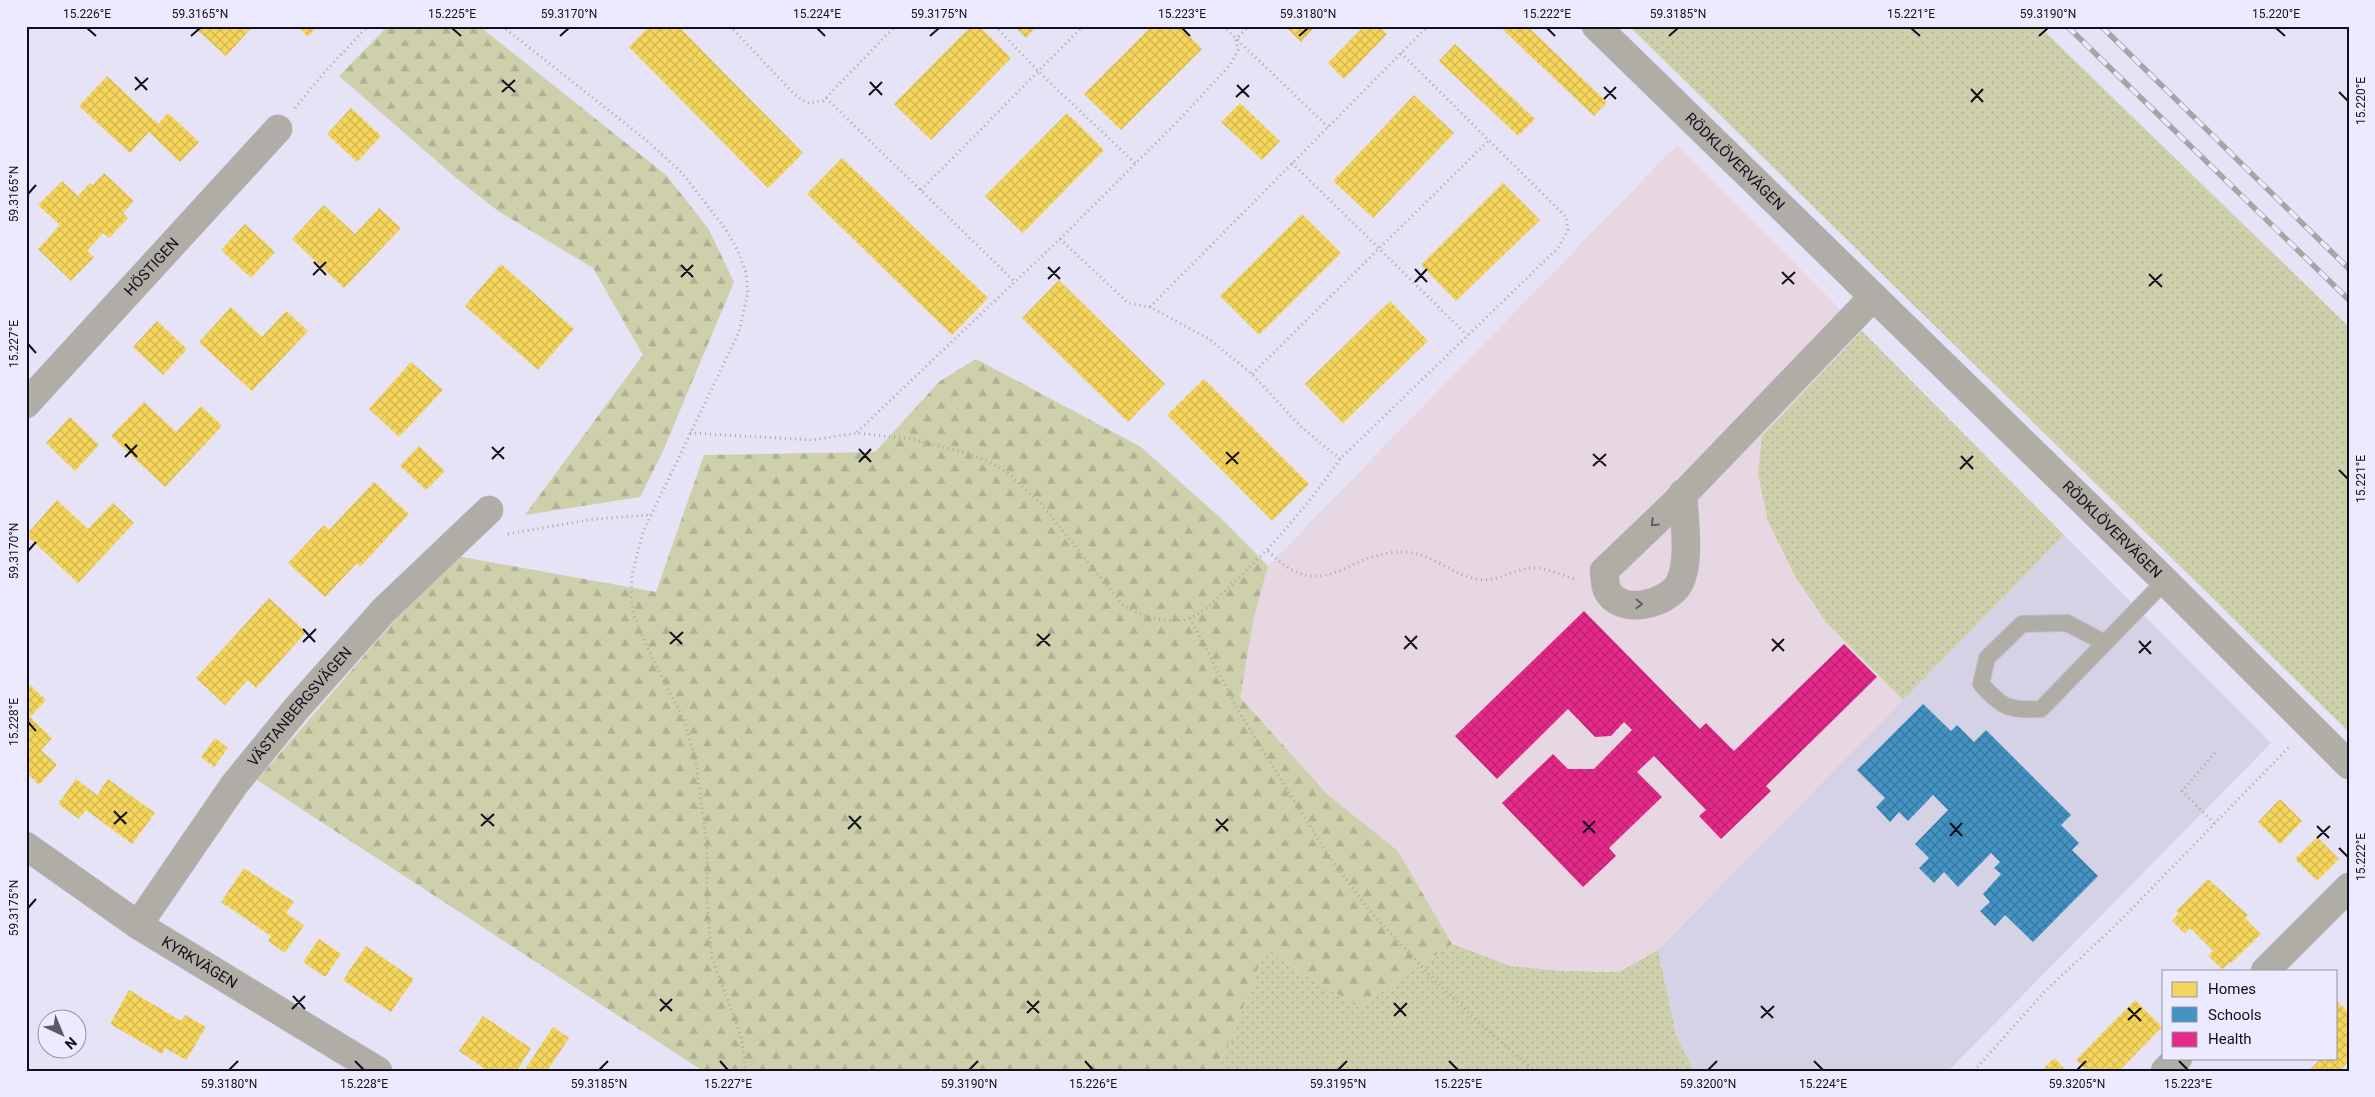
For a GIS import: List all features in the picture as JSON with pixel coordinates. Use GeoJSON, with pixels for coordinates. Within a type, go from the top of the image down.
{"type":"FeatureCollection","features":[{"type":"Feature","properties":{"kind":"street","name":"RÖDKLÖVERVÄGEN"},"geometry":{"type":"LineString","coordinates":[[1596,26],[2165,581],[2349,765]]}},
{"type":"Feature","properties":{"kind":"street","name":"HÖSTIGEN"},"geometry":{"type":"LineString","coordinates":[[26,404],[278,128]]}},
{"type":"Feature","properties":{"kind":"street"},"geometry":{"type":"LineString","coordinates":[[1683,493],[1685,563],[1679,584],[1667,597],[1647,605],[1620,603],[1607,590],[1604,571],[1674,504],[1683,493],[1873,297]]}},
{"type":"Feature","properties":{"kind":"street","name":"VÄSTANBERGSVÄGEN"},"geometry":{"type":"LineString","coordinates":[[138,926],[234,784],[296,709],[384,610],[489,510]]}},
{"type":"Feature","properties":{"kind":"street","name":"KYRKVÄGEN"},"geometry":{"type":"LineString","coordinates":[[26,846],[138,926],[378,1071]]}},
{"type":"Feature","properties":{"kind":"street"},"geometry":{"type":"LineString","coordinates":[[2265,970],[2349,887]]}},
{"type":"Feature","properties":{"kind":"street"},"geometry":{"type":"LineString","coordinates":[[2166,1071],[2176,1060]]}},
{"type":"Feature","properties":{"kind":"lane"},"geometry":{"type":"LineString","coordinates":[[2106,643],[2067,623],[2022,624],[1987,658],[1981,684],[1999,704],[2021,710],[2041,709],[2106,643],[2165,581]]}},
{"type":"Feature","properties":{"kind":"path"},"geometry":{"type":"LineString","coordinates":[[278,128],[322,75],[368,26]]}},
{"type":"Feature","properties":{"kind":"path"},"geometry":{"type":"LineString","coordinates":[[502,26],[646,140],[682,173],[726,228],[738,251],[746,273],[748,293],[739,332],[643,532],[632,575],[634,616],[646,647],[685,722],[696,764],[707,846],[707,905],[712,958],[741,1036],[746,1071]]}},
{"type":"Feature","properties":{"kind":"path"},"geometry":{"type":"LineString","coordinates":[[730,26],[794,94],[807,103],[823,101],[895,26]]}},
{"type":"Feature","properties":{"kind":"path"},"geometry":{"type":"LineString","coordinates":[[995,26],[1038,71],[1135,163]]}},
{"type":"Feature","properties":{"kind":"path"},"geometry":{"type":"LineString","coordinates":[[921,190],[1083,26]]}},
{"type":"Feature","properties":{"kind":"path"},"geometry":{"type":"LineString","coordinates":[[1223,26],[1328,127]]}},
{"type":"Feature","properties":{"kind":"path"},"geometry":{"type":"LineString","coordinates":[[1236,39],[1249,26]]}},
{"type":"Feature","properties":{"kind":"path"},"geometry":{"type":"LineString","coordinates":[[1150,307],[1428,26]]}},
{"type":"Feature","properties":{"kind":"path"},"geometry":{"type":"LineString","coordinates":[[857,433],[1015,282],[1178,121],[1231,64],[1238,50],[1236,39]]}},
{"type":"Feature","properties":{"kind":"path"},"geometry":{"type":"LineString","coordinates":[[690,433],[814,440],[857,433],[911,440],[970,454],[990,462],[1009,474],[1040,503],[1122,605],[1140,615],[1170,621],[1190,618],[1208,607],[1268,551],[1315,495],[1340,460],[1558,248],[1568,230],[1566,217],[1401,54]]}},
{"type":"Feature","properties":{"kind":"path"},"geometry":{"type":"LineString","coordinates":[[826,98],[1015,282]]}},
{"type":"Feature","properties":{"kind":"path"},"geometry":{"type":"LineString","coordinates":[[1252,374],[1488,141]]}},
{"type":"Feature","properties":{"kind":"path"},"geometry":{"type":"LineString","coordinates":[[1292,164],[1467,335]]}},
{"type":"Feature","properties":{"kind":"path"},"geometry":{"type":"LineString","coordinates":[[1060,238],[1128,303],[1150,307],[1209,339],[1252,374],[1300,426],[1340,460]]}},
{"type":"Feature","properties":{"kind":"path"},"geometry":{"type":"LineString","coordinates":[[489,510],[506,534],[594,519],[651,515]]}},
{"type":"Feature","properties":{"kind":"path"},"geometry":{"type":"LineString","coordinates":[[1268,551],[1294,571],[1316,577],[1330,574],[1381,554],[1398,552],[1422,555],[1474,579],[1489,580],[1530,568],[1546,569],[1585,580],[1591,579],[1604,571]]}},
{"type":"Feature","properties":{"kind":"path"},"geometry":{"type":"LineString","coordinates":[[1190,618],[1234,704],[1330,858],[1370,911],[1435,980],[1478,1022],[1535,1071]]}},
{"type":"Feature","properties":{"kind":"path"},"geometry":{"type":"LineString","coordinates":[[1974,1071],[2045,992],[2115,926],[2310,725]]}},
{"type":"Feature","properties":{"kind":"path"},"geometry":{"type":"LineString","coordinates":[[2215,753],[2182,791],[2215,824]]}},
{"type":"Feature","properties":{"kind":"shaded area"},"geometry":{"type":"Polygon","coordinates":[[[1677,145],[2064,535],[1658,950],[1619,972],[1561,971],[1511,966],[1452,944],[1398,851],[1327,794],[1240,696],[1254,617],[1268,566],[1677,145]]]}},
{"type":"Feature","properties":{"kind":"shaded area"},"geometry":{"type":"Polygon","coordinates":[[[2064,535],[2271,743],[1948,1071],[1694,1071],[1676,1035],[1658,950],[2064,535]]]}},
{"type":"Feature","properties":{"kind":"green space"},"geometry":{"type":"Polygon","coordinates":[[[388,26],[479,26],[666,175],[708,228],[734,282],[663,451],[640,497],[525,515],[643,355],[593,268],[498,211],[455,177],[339,76],[388,26]]]}},
{"type":"Feature","properties":{"kind":"green space"},"geometry":{"type":"Polygon","coordinates":[[[1629,26],[2039,26],[2349,327],[2349,732],[1629,26]]]}},
{"type":"Feature","properties":{"kind":"green space"},"geometry":{"type":"Polygon","coordinates":[[[1862,331],[2064,535],[1903,700],[1826,622],[1795,576],[1768,521],[1758,474],[1762,436],[1862,331]]]}},
{"type":"Feature","properties":{"kind":"green space"},"geometry":{"type":"Polygon","coordinates":[[[976,359],[1141,447],[1225,522],[1268,566],[1254,617],[1240,697],[1327,794],[1398,851],[1452,944],[1359,1007],[1264,949],[1253,983],[1217,1071],[703,1071],[257,780],[451,555],[656,592],[704,455],[875,452],[940,381],[976,359]]]}},
{"type":"Feature","properties":{"kind":"green space"},"geometry":{"type":"Polygon","coordinates":[[[1452,944],[1511,966],[1561,971],[1619,972],[1658,950],[1676,1035],[1694,1071],[1217,1071],[1253,983],[1264,949],[1359,1007],[1452,944]]]}},
{"type":"Feature","properties":{"kind":"building: Homes"},"geometry":{"type":"Polygon","coordinates":[[[193,26],[253,26],[226,56],[193,26]]]}},
{"type":"Feature","properties":{"kind":"building: Homes"},"geometry":{"type":"Polygon","coordinates":[[[297,26],[317,26],[308,37],[297,26]]]}},
{"type":"Feature","properties":{"kind":"building: Homes"},"geometry":{"type":"Polygon","coordinates":[[[650,26],[678,26],[803,153],[768,188],[629,47],[650,26]]]}},
{"type":"Feature","properties":{"kind":"building: Homes"},"geometry":{"type":"Polygon","coordinates":[[[971,26],[979,26],[1011,58],[931,140],[894,104],[971,26]]]}},
{"type":"Feature","properties":{"kind":"building: Homes"},"geometry":{"type":"Polygon","coordinates":[[[1014,26],[1037,26],[1026,38],[1014,26]]]}},
{"type":"Feature","properties":{"kind":"building: Homes"},"geometry":{"type":"Polygon","coordinates":[[[1152,26],[1180,26],[1202,49],[1121,130],[1084,94],[1152,26]]]}},
{"type":"Feature","properties":{"kind":"building: Homes"},"geometry":{"type":"Polygon","coordinates":[[[1285,26],[1316,26],[1301,42],[1285,26]]]}},
{"type":"Feature","properties":{"kind":"building: Homes"},"geometry":{"type":"Polygon","coordinates":[[[1364,26],[1379,26],[1387,34],[1344,79],[1328,63],[1364,26]]]}},
{"type":"Feature","properties":{"kind":"building: Homes"},"geometry":{"type":"Polygon","coordinates":[[[1499,26],[1527,26],[1607,102],[1594,116],[1499,26]]]}},
{"type":"Feature","properties":{"kind":"building: Homes"},"geometry":{"type":"Polygon","coordinates":[[[1455,44],[1535,119],[1518,136],[1439,61],[1455,44]]]}},
{"type":"Feature","properties":{"kind":"building: Homes"},"geometry":{"type":"Polygon","coordinates":[[[107,76],[158,124],[168,113],[199,142],[180,162],[149,132],[130,153],[79,106],[107,76]]]}},
{"type":"Feature","properties":{"kind":"building: Homes"},"geometry":{"type":"Polygon","coordinates":[[[1414,95],[1454,133],[1373,218],[1333,181],[1414,95]]]}},
{"type":"Feature","properties":{"kind":"building: Homes"},"geometry":{"type":"Polygon","coordinates":[[[1240,103],[1280,141],[1262,160],[1221,122],[1240,103]]]}},
{"type":"Feature","properties":{"kind":"building: Homes"},"geometry":{"type":"Polygon","coordinates":[[[351,108],[381,136],[357,162],[327,134],[351,108]]]}},
{"type":"Feature","properties":{"kind":"building: Homes"},"geometry":{"type":"Polygon","coordinates":[[[1067,113],[1104,150],[1023,233],[985,196],[1067,113]]]}},
{"type":"Feature","properties":{"kind":"building: Homes"},"geometry":{"type":"Polygon","coordinates":[[[842,158],[988,298],[952,335],[807,194],[842,158]]]}},
{"type":"Feature","properties":{"kind":"building: Homes"},"geometry":{"type":"Polygon","coordinates":[[[104,173],[134,201],[123,213],[128,218],[109,238],[103,233],[87,251],[94,257],[71,281],[38,249],[60,225],[38,205],[62,181],[78,196],[90,183],[93,185],[104,173]]]}},
{"type":"Feature","properties":{"kind":"building: Homes"},"geometry":{"type":"Polygon","coordinates":[[[1503,183],[1540,220],[1456,301],[1421,265],[1503,183]]]}},
{"type":"Feature","properties":{"kind":"building: Homes"},"geometry":{"type":"Polygon","coordinates":[[[324,205],[355,234],[379,208],[401,228],[344,288],[292,239],[324,205]]]}},
{"type":"Feature","properties":{"kind":"building: Homes"},"geometry":{"type":"Polygon","coordinates":[[[1302,214],[1341,253],[1259,335],[1220,296],[1302,214]]]}},
{"type":"Feature","properties":{"kind":"building: Homes"},"geometry":{"type":"Polygon","coordinates":[[[245,224],[275,252],[251,278],[221,250],[245,224]]]}},
{"type":"Feature","properties":{"kind":"building: Homes"},"geometry":{"type":"Polygon","coordinates":[[[501,264],[574,329],[538,370],[465,306],[501,264]]]}},
{"type":"Feature","properties":{"kind":"building: Homes"},"geometry":{"type":"Polygon","coordinates":[[[1059,280],[1165,384],[1128,422],[1022,318],[1059,280]]]}},
{"type":"Feature","properties":{"kind":"building: Homes"},"geometry":{"type":"Polygon","coordinates":[[[1390,301],[1428,341],[1343,423],[1305,384],[1390,301]]]}},
{"type":"Feature","properties":{"kind":"building: Homes"},"geometry":{"type":"Polygon","coordinates":[[[231,307],[262,337],[286,311],[308,331],[252,391],[199,342],[231,307]]]}},
{"type":"Feature","properties":{"kind":"building: Homes"},"geometry":{"type":"Polygon","coordinates":[[[157,321],[187,349],[163,375],[133,347],[157,321]]]}},
{"type":"Feature","properties":{"kind":"building: Homes"},"geometry":{"type":"Polygon","coordinates":[[[411,362],[443,390],[399,437],[369,409],[411,362]]]}},
{"type":"Feature","properties":{"kind":"building: Homes"},"geometry":{"type":"Polygon","coordinates":[[[1204,379],[1309,484],[1272,521],[1167,415],[1204,379]]]}},
{"type":"Feature","properties":{"kind":"building: Homes"},"geometry":{"type":"Polygon","coordinates":[[[144,402],[176,432],[201,406],[222,426],[165,487],[111,436],[144,402]]]}},
{"type":"Feature","properties":{"kind":"building: Homes"},"geometry":{"type":"Polygon","coordinates":[[[70,417],[99,445],[75,471],[46,443],[70,417]]]}},
{"type":"Feature","properties":{"kind":"building: Homes"},"geometry":{"type":"Polygon","coordinates":[[[419,446],[445,471],[426,490],[400,466],[419,446]]]}},
{"type":"Feature","properties":{"kind":"building: Homes"},"geometry":{"type":"Polygon","coordinates":[[[374,482],[409,514],[360,567],[357,563],[325,597],[288,563],[324,525],[329,530],[374,482]]]}},
{"type":"Feature","properties":{"kind":"building: Homes"},"geometry":{"type":"Polygon","coordinates":[[[57,500],[88,529],[113,503],[134,523],[78,583],[26,535],[57,500]]]}},
{"type":"Feature","properties":{"kind":"building: Homes"},"geometry":{"type":"Polygon","coordinates":[[[269,598],[306,632],[256,688],[248,680],[225,705],[196,678],[269,598]]]}},
{"type":"Feature","properties":{"kind":"building: Homes"},"geometry":{"type":"Polygon","coordinates":[[[30,685],[46,700],[30,717],[52,738],[41,750],[57,765],[39,785],[26,772],[26,689],[30,685]]]}},
{"type":"Feature","properties":{"kind":"building: Homes"},"geometry":{"type":"Polygon","coordinates":[[[215,738],[228,748],[214,767],[201,757],[215,738]]]}},
{"type":"Feature","properties":{"kind":"building: Homes"},"geometry":{"type":"Polygon","coordinates":[[[76,779],[97,795],[108,779],[155,813],[132,844],[86,810],[79,819],[58,804],[76,779]]]}},
{"type":"Feature","properties":{"kind":"building: Homes"},"geometry":{"type":"Polygon","coordinates":[[[2280,799],[2302,821],[2280,844],[2258,822],[2280,799]]]}},
{"type":"Feature","properties":{"kind":"building: Homes"},"geometry":{"type":"Polygon","coordinates":[[[2317,837],[2339,859],[2317,881],[2295,859],[2317,837]]]}},
{"type":"Feature","properties":{"kind":"building: Homes"},"geometry":{"type":"Polygon","coordinates":[[[244,868],[294,902],[286,913],[304,925],[285,953],[268,941],[271,936],[221,902],[244,868]]]}},
{"type":"Feature","properties":{"kind":"building: Homes"},"geometry":{"type":"Polygon","coordinates":[[[2208,879],[2248,915],[2245,918],[2261,934],[2231,963],[2222,969],[2208,956],[2213,951],[2190,928],[2185,934],[2172,921],[2179,913],[2176,911],[2208,879]]]}},
{"type":"Feature","properties":{"kind":"building: Homes"},"geometry":{"type":"Polygon","coordinates":[[[319,939],[341,954],[325,977],[303,962],[319,939]]]}},
{"type":"Feature","properties":{"kind":"building: Homes"},"geometry":{"type":"Polygon","coordinates":[[[366,946],[414,979],[391,1012],[343,980],[366,946]]]}},
{"type":"Feature","properties":{"kind":"building: Homes"},"geometry":{"type":"Polygon","coordinates":[[[129,990],[181,1021],[185,1015],[206,1027],[186,1060],[165,1048],[162,1054],[110,1024],[129,990]]]}},
{"type":"Feature","properties":{"kind":"building: Homes"},"geometry":{"type":"Polygon","coordinates":[[[2135,1000],[2162,1027],[2119,1071],[2087,1071],[2076,1060],[2135,1000]]]}},
{"type":"Feature","properties":{"kind":"building: Homes"},"geometry":{"type":"Polygon","coordinates":[[[2338,1002],[2349,1013],[2349,1061],[2339,1071],[2309,1071],[2319,1060],[2338,1060],[2338,1002]]]}},
{"type":"Feature","properties":{"kind":"building: Homes"},"geometry":{"type":"Polygon","coordinates":[[[483,1016],[531,1048],[517,1071],[488,1071],[459,1051],[483,1016]]]}},
{"type":"Feature","properties":{"kind":"building: Homes"},"geometry":{"type":"Polygon","coordinates":[[[553,1027],[569,1038],[547,1071],[524,1071],[553,1027]]]}},
{"type":"Feature","properties":{"kind":"building: Homes"},"geometry":{"type":"Polygon","coordinates":[[[2054,1058],[2067,1071],[2041,1071],[2054,1058]]]}},
{"type":"Feature","properties":{"kind":"building: Schools"},"geometry":{"type":"Polygon","coordinates":[[[1923,704],[1951,731],[1957,725],[1974,742],[1986,730],[2071,815],[2061,825],[2079,843],[2072,850],[2098,876],[2033,942],[2005,915],[1995,926],[1980,911],[1990,902],[1983,894],[2001,874],[1994,868],[2000,862],[1991,853],[1958,887],[1944,872],[1934,883],[1919,868],[1929,858],[1915,844],[1948,810],[1933,795],[1908,821],[1899,812],[1890,822],[1876,807],[1885,798],[1857,770],[1923,704]]]}},
{"type":"Feature","properties":{"kind":"building: Health"},"geometry":{"type":"Polygon","coordinates":[[[1584,611],[1700,729],[1706,723],[1734,751],[1844,644],[1877,677],[1766,786],[1771,791],[1721,839],[1699,816],[1706,810],[1654,756],[1637,772],[1662,797],[1609,848],[1616,856],[1583,887],[1502,803],[1553,754],[1568,769],[1594,769],[1632,730],[1624,722],[1611,736],[1595,737],[1568,709],[1497,779],[1455,736],[1584,611]]]}},
{"type":"Feature","properties":{"kind":"railway"},"geometry":{"type":"LineString","coordinates":[[2067,26],[2349,300]]}},
{"type":"Feature","properties":{"kind":"railway"},"geometry":{"type":"LineString","coordinates":[[2101,26],[2349,269]]}}]}
